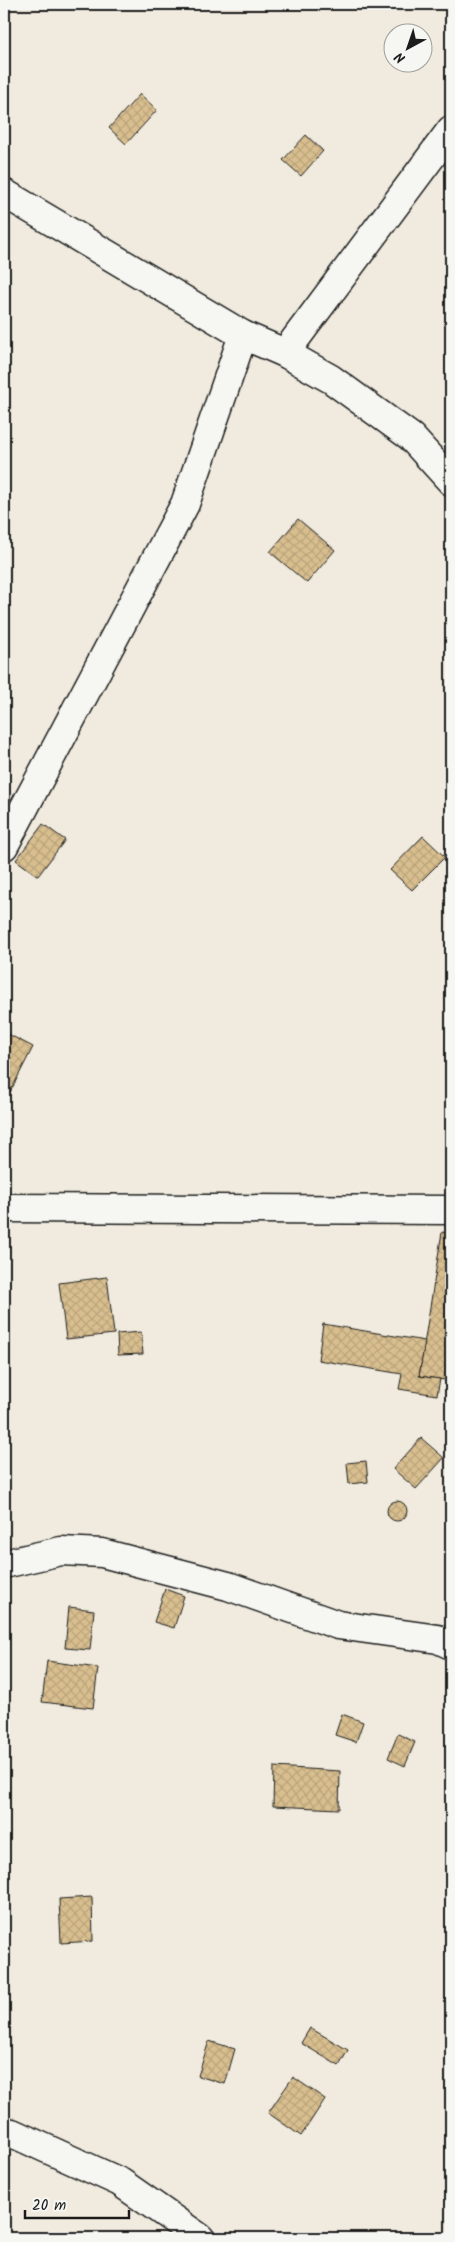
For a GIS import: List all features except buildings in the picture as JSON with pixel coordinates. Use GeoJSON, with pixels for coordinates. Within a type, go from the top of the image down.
{"type":"FeatureCollection","features":[{"type":"Feature","properties":{"kind":"street"},"geometry":{"type":"LineString","coordinates":[[285,353],[451,130]]}},
{"type":"Feature","properties":{"kind":"street"},"geometry":{"type":"LineString","coordinates":[[4,193],[243,335],[285,353],[331,378],[412,438],[451,481]]}},
{"type":"Feature","properties":{"kind":"street"},"geometry":{"type":"LineString","coordinates":[[4,846],[185,504],[243,335]]}},
{"type":"Feature","properties":{"kind":"street"},"geometry":{"type":"LineString","coordinates":[[4,1208],[451,1210]]}},
{"type":"Feature","properties":{"kind":"street"},"geometry":{"type":"LineString","coordinates":[[4,1564],[61,1551],[102,1553],[228,1586],[338,1624],[438,1638],[451,1645]]}},
{"type":"Feature","properties":{"kind":"street"},"geometry":{"type":"LineString","coordinates":[[4,2131],[120,2182],[200,2238]]}}]}
